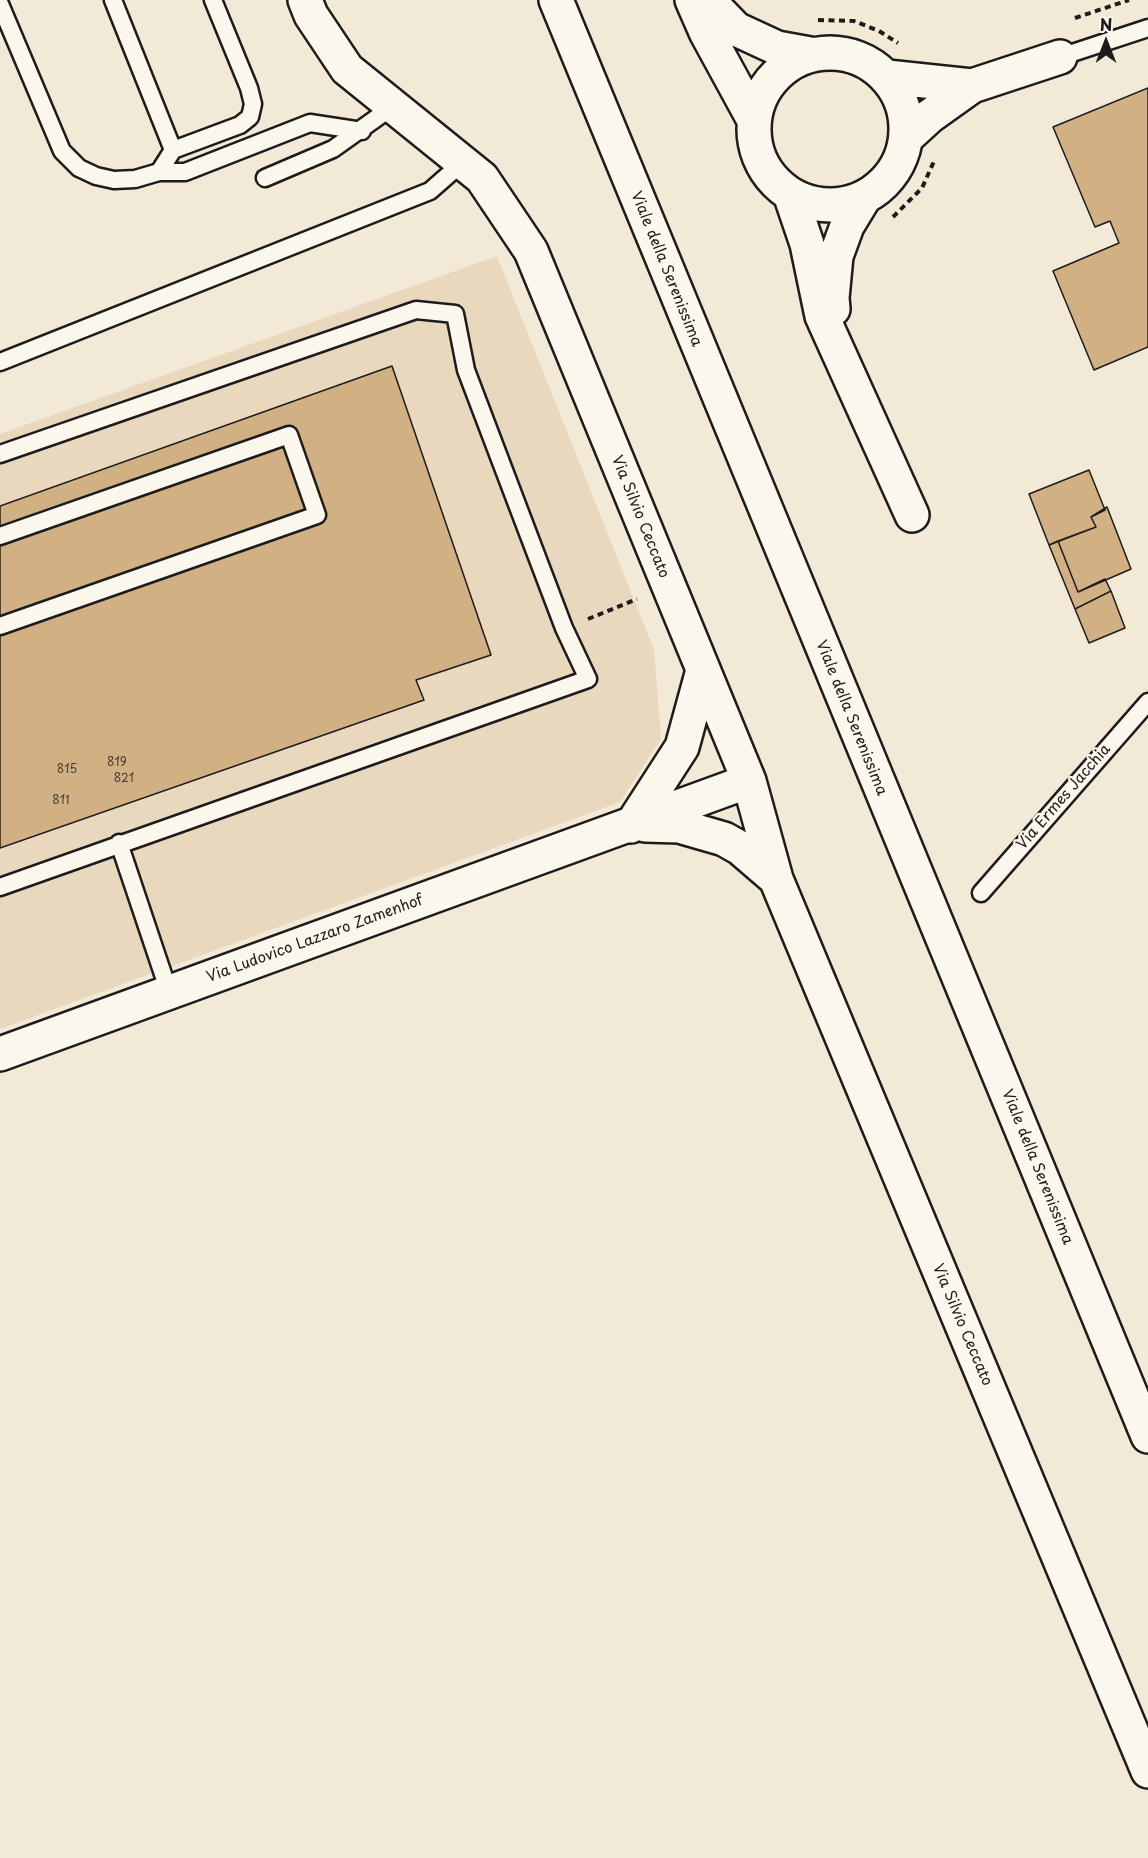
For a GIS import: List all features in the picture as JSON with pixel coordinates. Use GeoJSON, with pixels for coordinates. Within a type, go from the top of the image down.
{"type":"FeatureCollection","features":[{"type":"Feature","properties":{"kind":"street","name":"Via Silvio Ceccato"},"geometry":{"type":"LineString","coordinates":[[305,0],[311,15],[347,69],[482,178],[531,251],[749,782],[776,879],[1148,1771]]}},
{"type":"Feature","properties":{"kind":"street"},"geometry":{"type":"LineString","coordinates":[[692,0],[706,32],[754,120]]}},
{"type":"Feature","properties":{"kind":"street"},"geometry":{"type":"LineString","coordinates":[[708,0],[736,29],[777,48],[810,54],[830,52],[852,55],[871,63],[887,77],[903,105],[907,137],[900,162],[885,183],[864,198],[839,205],[814,203],[790,194],[773,180],[761,162],[754,141],[754,120],[760,98],[772,79],[789,64],[810,54]]}},
{"type":"Feature","properties":{"kind":"street","name":"Viale della Serenissima"},"geometry":{"type":"LineString","coordinates":[[558,3],[1148,1436]]}},
{"type":"Feature","properties":{"kind":"street"},"geometry":{"type":"LineString","coordinates":[[907,137],[945,104],[972,86],[1060,57]]}},
{"type":"Feature","properties":{"kind":"street"},"geometry":{"type":"LineString","coordinates":[[887,77],[972,86]]}},
{"type":"Feature","properties":{"kind":"street"},"geometry":{"type":"LineString","coordinates":[[790,194],[807,244],[816,300],[912,515]]}},
{"type":"Feature","properties":{"kind":"street"},"geometry":{"type":"LineString","coordinates":[[843,358],[832,298],[836,256],[847,226],[864,198]]}},
{"type":"Feature","properties":{"kind":"street"},"geometry":{"type":"LineString","coordinates":[[631,826],[682,747],[703,670]]}},
{"type":"Feature","properties":{"kind":"street","name":"Via Ludovico Lazzaro Zamenhof"},"geometry":{"type":"LineString","coordinates":[[0,1054],[749,782]]}},
{"type":"Feature","properties":{"kind":"street"},"geometry":{"type":"LineString","coordinates":[[631,826],[679,826],[724,840],[754,859],[776,879]]}},
{"type":"Feature","properties":{"kind":"lane"},"geometry":{"type":"LineString","coordinates":[[113,0],[173,150]]}},
{"type":"Feature","properties":{"kind":"lane"},"geometry":{"type":"LineString","coordinates":[[159,172],[173,150],[240,125],[250,117],[252,104],[249,88],[213,0]]}},
{"type":"Feature","properties":{"kind":"lane"},"geometry":{"type":"LineString","coordinates":[[0,4],[62,151],[79,168],[96,176],[114,180],[135,179],[159,172],[184,172],[310,123],[362,131]]}},
{"type":"Feature","properties":{"kind":"lane"},"geometry":{"type":"LineString","coordinates":[[1060,57],[1148,28]]}},
{"type":"Feature","properties":{"kind":"lane"},"geometry":{"type":"LineString","coordinates":[[265,178],[333,149],[362,131],[392,107]]}},
{"type":"Feature","properties":{"kind":"lane"},"geometry":{"type":"LineString","coordinates":[[0,362],[430,191],[463,162]]}},
{"type":"Feature","properties":{"kind":"lane"},"geometry":{"type":"LineString","coordinates":[[0,454],[416,310],[455,314],[466,370],[564,628],[588,679],[0,887]]}},
{"type":"Feature","properties":{"kind":"lane"},"geometry":{"type":"LineString","coordinates":[[0,536],[289,435],[317,515],[0,626]]}},
{"type":"Feature","properties":{"kind":"lane","name":"Via Ermes Jacchia"},"geometry":{"type":"LineString","coordinates":[[981,893],[1148,702]]}},
{"type":"Feature","properties":{"kind":"lane"},"geometry":{"type":"LineString","coordinates":[[119,843],[169,992]]}},
{"type":"Feature","properties":{"kind":"path"},"geometry":{"type":"LineString","coordinates":[[1076,18],[1129,0]]}},
{"type":"Feature","properties":{"kind":"path"},"geometry":{"type":"LineString","coordinates":[[813,20],[854,21],[879,31],[901,45]]}},
{"type":"Feature","properties":{"kind":"path"},"geometry":{"type":"LineString","coordinates":[[892,219],[922,188],[939,154]]}},
{"type":"Feature","properties":{"kind":"path"},"geometry":{"type":"LineString","coordinates":[[564,628],[668,587]]}},
{"type":"Feature","properties":{"kind":"shaded area"},"geometry":{"type":"Polygon","coordinates":[[[497,256],[654,650],[661,739],[620,802],[0,1029],[0,434],[497,256]]]}},
{"type":"Feature","properties":{"kind":"building"},"geometry":{"type":"Polygon","coordinates":[[[1148,88],[1148,347],[1094,370],[1053,271],[1119,243],[1110,221],[1095,227],[1053,127],[1148,88]]]}},
{"type":"Feature","properties":{"kind":"building"},"geometry":{"type":"Polygon","coordinates":[[[392,366],[491,655],[416,680],[424,700],[0,848],[0,506],[392,366]]]}},
{"type":"Feature","properties":{"kind":"building"},"geometry":{"type":"Polygon","coordinates":[[[1089,470],[1105,510],[1091,517],[1096,527],[1049,545],[1029,494],[1089,470]]]}},
{"type":"Feature","properties":{"kind":"building"},"geometry":{"type":"Polygon","coordinates":[[[1107,507],[1131,569],[1078,592],[1058,541],[1096,527],[1091,517],[1107,507]]]}},
{"type":"Feature","properties":{"kind":"building"},"geometry":{"type":"Polygon","coordinates":[[[1058,541],[1078,592],[1105,579],[1111,591],[1075,609],[1049,545],[1058,541]]]}},
{"type":"Feature","properties":{"kind":"building"},"geometry":{"type":"Polygon","coordinates":[[[1111,591],[1125,628],[1089,643],[1075,609],[1111,591]]]}}]}
